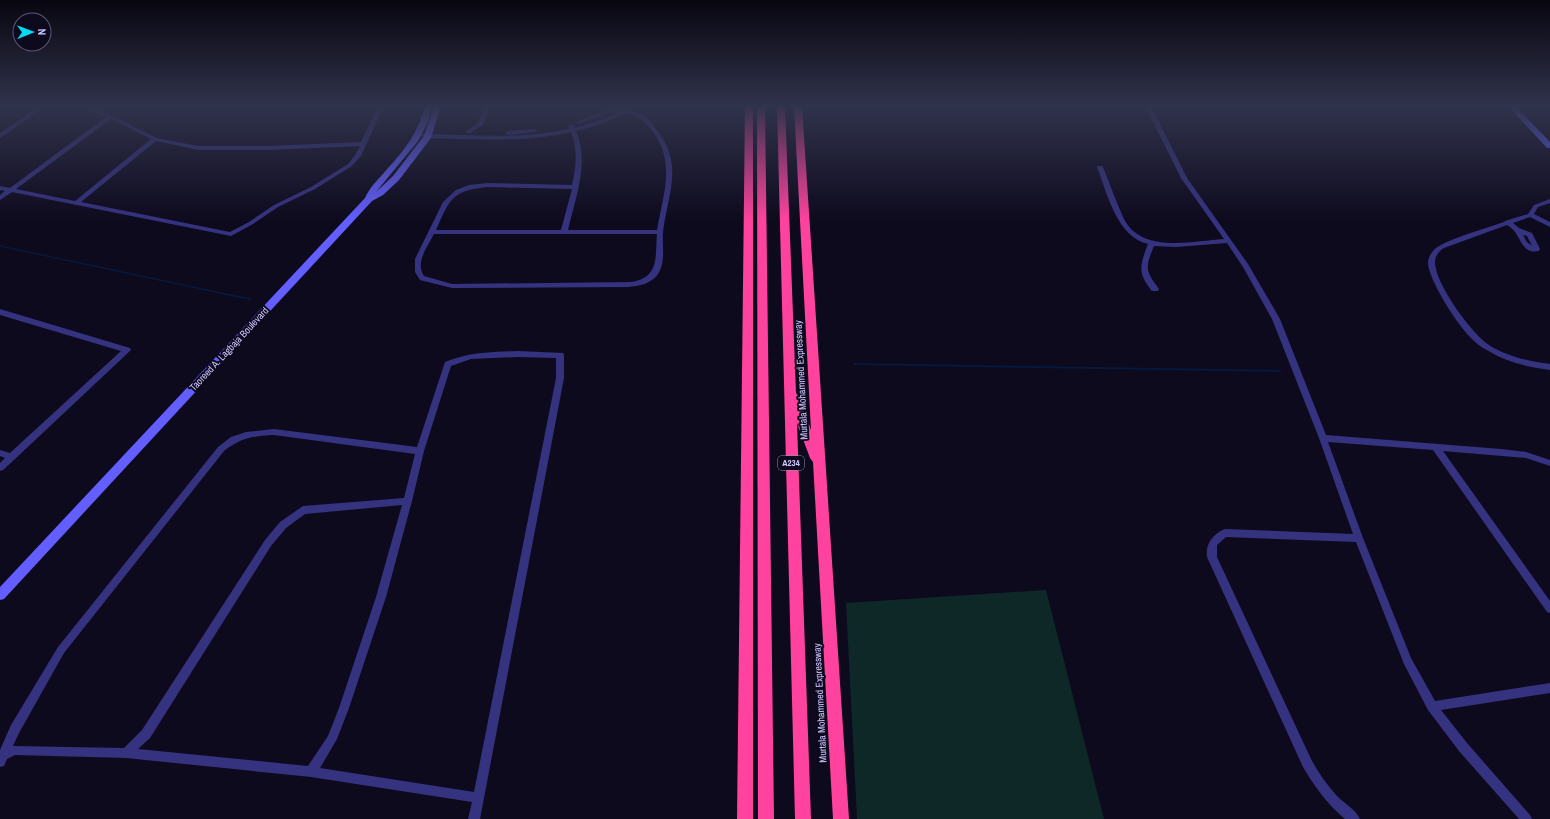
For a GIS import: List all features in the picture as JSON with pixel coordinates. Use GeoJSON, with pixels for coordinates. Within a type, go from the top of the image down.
{"type":"FeatureCollection","features":[{"type":"Feature","properties":{"kind":"highway"},"geometry":{"type":"LineString","coordinates":[[745,819],[749,144]]}},
{"type":"Feature","properties":{"kind":"highway","name":"A234"},"geometry":{"type":"LineString","coordinates":[[762,144],[766,819]]}},
{"type":"Feature","properties":{"kind":"highway","name":"Murtala Mohammed Expressway"},"geometry":{"type":"LineString","coordinates":[[782,144],[803,819]]}},
{"type":"Feature","properties":{"kind":"highway","name":"Murtala Mohammed Expressway"},"geometry":{"type":"LineString","coordinates":[[800,144],[841,819]]}},
{"type":"Feature","properties":{"kind":"highway"},"geometry":{"type":"LineString","coordinates":[[789,386],[820,470]]}},
{"type":"Feature","properties":{"kind":"highway"},"geometry":{"type":"LineString","coordinates":[[747,390],[764,465]]}},
{"type":"Feature","properties":{"kind":"street"},"geometry":{"type":"LineString","coordinates":[[0,198],[74,144]]}},
{"type":"Feature","properties":{"kind":"street"},"geometry":{"type":"LineString","coordinates":[[76,203],[149,144]]}},
{"type":"Feature","properties":{"kind":"street"},"geometry":{"type":"LineString","coordinates":[[180,144],[198,148],[224,149],[358,144]]}},
{"type":"Feature","properties":{"kind":"street"},"geometry":{"type":"LineString","coordinates":[[0,188],[231,234],[251,223],[276,206],[313,188],[350,165],[358,156],[364,144]]}},
{"type":"Feature","properties":{"kind":"street","name":"Taoreed A. Lagbaja Boulevard"},"geometry":{"type":"LineString","coordinates":[[100,488],[369,199],[377,185],[412,144]]}},
{"type":"Feature","properties":{"kind":"street","name":"Taoreed A. Lagbaja Boulevard"},"geometry":{"type":"LineString","coordinates":[[369,199],[380,193],[396,178],[422,144]]}},
{"type":"Feature","properties":{"kind":"street"},"geometry":{"type":"LineString","coordinates":[[564,232],[579,169],[579,154],[576,144]]}},
{"type":"Feature","properties":{"kind":"street"},"geometry":{"type":"LineString","coordinates":[[574,187],[487,185],[469,187],[458,191],[446,202],[431,232],[418,259],[418,272],[422,278],[452,286],[628,286],[641,284],[649,280],[657,269],[660,232],[670,164],[664,144]]}},
{"type":"Feature","properties":{"kind":"street"},"geometry":{"type":"LineString","coordinates":[[1167,144],[1184,178],[1246,266],[1276,319],[1323,438],[1359,538],[1407,661],[1432,706],[1463,747],[1526,819]]}},
{"type":"Feature","properties":{"kind":"street"},"geometry":{"type":"LineString","coordinates":[[1100,167],[1126,227],[1139,238],[1165,244],[1228,241]]}},
{"type":"Feature","properties":{"kind":"street"},"geometry":{"type":"LineString","coordinates":[[1550,201],[1536,206],[1530,215],[1442,246],[1436,250],[1433,256],[1432,266],[1439,283],[1462,322],[1478,340],[1504,356],[1516,361],[1550,367]]}},
{"type":"Feature","properties":{"kind":"street"},"geometry":{"type":"LineString","coordinates":[[1530,215],[1550,225]]}},
{"type":"Feature","properties":{"kind":"street"},"geometry":{"type":"LineString","coordinates":[[1507,222],[1517,230]]}},
{"type":"Feature","properties":{"kind":"street"},"geometry":{"type":"LineString","coordinates":[[431,232],[660,232]]}},
{"type":"Feature","properties":{"kind":"street"},"geometry":{"type":"LineString","coordinates":[[1152,242],[1145,260],[1144,274],[1146,280],[1155,289]]}},
{"type":"Feature","properties":{"kind":"street"},"geometry":{"type":"LineString","coordinates":[[0,312],[127,350],[0,468]]}},
{"type":"Feature","properties":{"kind":"street"},"geometry":{"type":"LineString","coordinates":[[311,772],[332,739],[344,708],[381,597],[408,501],[420,451],[448,364],[456,359],[466,356],[518,354],[560,355],[560,378],[474,819]]}},
{"type":"Feature","properties":{"kind":"street","name":"Taoreed A. Lagbaja Boulevard"},"geometry":{"type":"LineString","coordinates":[[0,595],[154,430]]}},
{"type":"Feature","properties":{"kind":"street"},"geometry":{"type":"LineString","coordinates":[[2,759],[15,729],[61,650],[221,449],[234,439],[250,433],[274,432],[420,451]]}},
{"type":"Feature","properties":{"kind":"street"},"geometry":{"type":"LineString","coordinates":[[1323,438],[1526,455],[1550,463]]}},
{"type":"Feature","properties":{"kind":"street"},"geometry":{"type":"LineString","coordinates":[[1436,448],[1550,609]]}},
{"type":"Feature","properties":{"kind":"street"},"geometry":{"type":"LineString","coordinates":[[0,453],[12,457]]}},
{"type":"Feature","properties":{"kind":"street"},"geometry":{"type":"LineString","coordinates":[[126,753],[146,734],[268,542],[283,525],[303,510],[408,501]]}},
{"type":"Feature","properties":{"kind":"street"},"geometry":{"type":"LineString","coordinates":[[1354,819],[1330,797],[1316,780],[1210,550],[1214,541],[1225,533],[1359,538]]}},
{"type":"Feature","properties":{"kind":"street"},"geometry":{"type":"LineString","coordinates":[[1432,706],[1550,688]]}},
{"type":"Feature","properties":{"kind":"street"},"geometry":{"type":"LineString","coordinates":[[2,759],[14,750],[126,753],[311,772],[478,798]]}},
{"type":"Feature","properties":{"kind":"green space"},"geometry":{"type":"Polygon","coordinates":[[[1046,590],[1104,819],[857,819],[846,603],[1046,590]]]}},
{"type":"Feature","properties":{"kind":"waterway"},"geometry":{"type":"LineString","coordinates":[[0,246],[230,295]]}},
{"type":"Feature","properties":{"kind":"waterway"},"geometry":{"type":"LineString","coordinates":[[225,294],[230,295]]}},
{"type":"Feature","properties":{"kind":"waterway"},"geometry":{"type":"LineString","coordinates":[[230,295],[250,299]]}},
{"type":"Feature","properties":{"kind":"waterway"},"geometry":{"type":"LineString","coordinates":[[854,364],[1280,371]]}}]}
